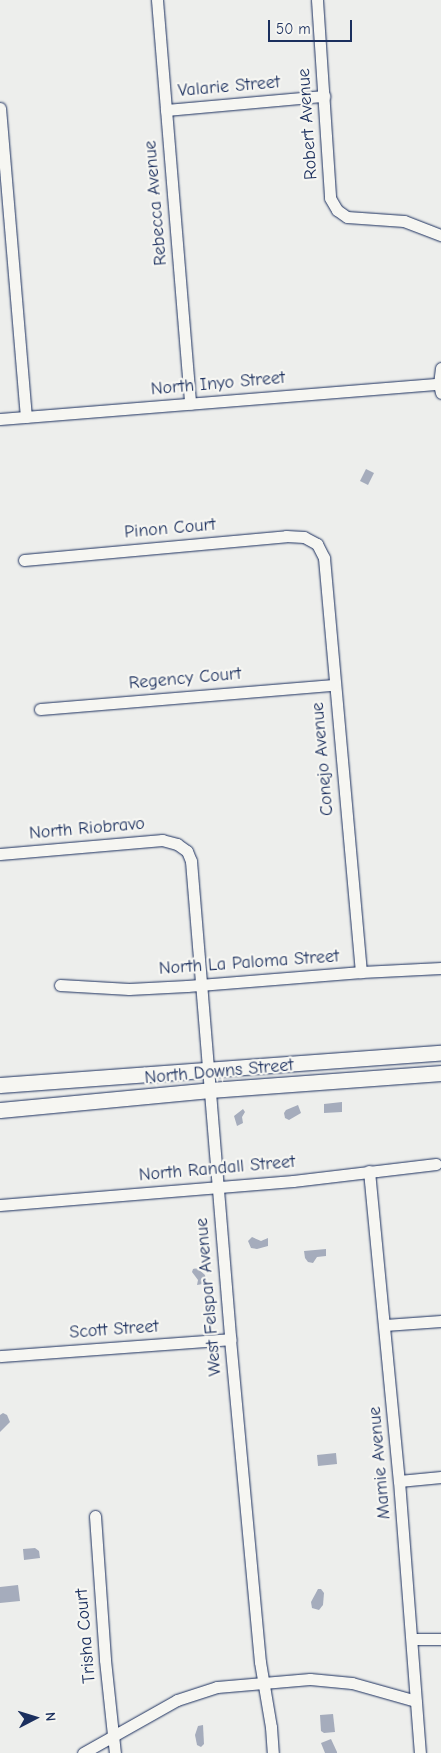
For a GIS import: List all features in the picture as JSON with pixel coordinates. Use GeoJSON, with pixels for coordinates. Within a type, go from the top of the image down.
{"type":"FeatureCollection","features":[{"type":"Feature","properties":{"kind":"main road","name":"North Downs Street"},"geometry":{"type":"LineString","coordinates":[[0,1085],[441,1053]]}},
{"type":"Feature","properties":{"kind":"main road","name":"North Downs Street"},"geometry":{"type":"LineString","coordinates":[[0,1110],[210,1090],[441,1073]]}},
{"type":"Feature","properties":{"kind":"street","name":"Rebecca Avenue"},"geometry":{"type":"LineString","coordinates":[[157,0],[190,404]]}},
{"type":"Feature","properties":{"kind":"street","name":"Robert Avenue"},"geometry":{"type":"LineString","coordinates":[[317,0],[330,198],[337,210],[347,217],[404,221],[441,235]]}},
{"type":"Feature","properties":{"kind":"street","name":"Valarie Street"},"geometry":{"type":"LineString","coordinates":[[166,110],[324,96]]}},
{"type":"Feature","properties":{"kind":"street"},"geometry":{"type":"LineString","coordinates":[[0,108],[26,417]]}},
{"type":"Feature","properties":{"kind":"street"},"geometry":{"type":"LineString","coordinates":[[440,388],[441,368]]}},
{"type":"Feature","properties":{"kind":"street","name":"North Inyo Street"},"geometry":{"type":"LineString","coordinates":[[0,419],[190,404],[440,388]]}},
{"type":"Feature","properties":{"kind":"street","name":"Pinon Court"},"geometry":{"type":"LineString","coordinates":[[24,560],[286,536],[304,536],[317,544]]}},
{"type":"Feature","properties":{"kind":"street","name":"Conejo Avenue"},"geometry":{"type":"LineString","coordinates":[[317,544],[324,558],[361,972]]}},
{"type":"Feature","properties":{"kind":"street","name":"Regency Court"},"geometry":{"type":"LineString","coordinates":[[40,708],[334,685]]}},
{"type":"Feature","properties":{"kind":"street","name":"North Riobravo"},"geometry":{"type":"LineString","coordinates":[[0,854],[162,840],[177,844]]}},
{"type":"Feature","properties":{"kind":"street","name":"West Felspar Avenue"},"geometry":{"type":"LineString","coordinates":[[177,844],[187,851],[192,861],[230,1339],[262,1682],[271,1727],[273,1753]]}},
{"type":"Feature","properties":{"kind":"street","name":"North La Paloma Street"},"geometry":{"type":"LineString","coordinates":[[60,984],[129,989],[441,968]]}},
{"type":"Feature","properties":{"kind":"street","name":"North Randall Street"},"geometry":{"type":"LineString","coordinates":[[0,1205],[293,1181],[369,1170],[436,1164]]}},
{"type":"Feature","properties":{"kind":"street","name":"Mamie Avenue"},"geometry":{"type":"LineString","coordinates":[[369,1170],[399,1481],[420,1753]]}},
{"type":"Feature","properties":{"kind":"street"},"geometry":{"type":"LineString","coordinates":[[385,1325],[441,1321]]}},
{"type":"Feature","properties":{"kind":"street","name":"Scott Street"},"geometry":{"type":"LineString","coordinates":[[0,1356],[230,1339]]}},
{"type":"Feature","properties":{"kind":"street"},"geometry":{"type":"LineString","coordinates":[[399,1481],[441,1477]]}},
{"type":"Feature","properties":{"kind":"street","name":"Trisha Court"},"geometry":{"type":"LineString","coordinates":[[95,1516],[105,1660],[115,1753]]}},
{"type":"Feature","properties":{"kind":"street"},"geometry":{"type":"LineString","coordinates":[[412,1639],[441,1639]]}},
{"type":"Feature","properties":{"kind":"street"},"geometry":{"type":"LineString","coordinates":[[83,1753],[113,1738],[177,1700],[217,1687],[310,1679],[352,1683],[416,1701]]}},
{"type":"Feature","properties":{"kind":"water"},"geometry":{"type":"Polygon","coordinates":[[[366,469],[374,473],[368,485],[360,481],[366,469]]]}},
{"type":"Feature","properties":{"kind":"water"},"geometry":{"type":"Polygon","coordinates":[[[342,1102],[342,1112],[324,1113],[324,1104],[342,1102]]]}},
{"type":"Feature","properties":{"kind":"water"},"geometry":{"type":"Polygon","coordinates":[[[298,1105],[301,1113],[289,1120],[285,1118],[284,1113],[286,1110],[298,1105]]]}},
{"type":"Feature","properties":{"kind":"water"},"geometry":{"type":"Polygon","coordinates":[[[243,1109],[245,1112],[242,1117],[243,1123],[237,1126],[234,1116],[243,1109]]]}},
{"type":"Feature","properties":{"kind":"water"},"geometry":{"type":"Polygon","coordinates":[[[252,1237],[261,1241],[268,1238],[268,1246],[257,1249],[251,1248],[248,1241],[252,1237]]]}},
{"type":"Feature","properties":{"kind":"water"},"geometry":{"type":"Polygon","coordinates":[[[326,1249],[326,1256],[317,1257],[313,1263],[308,1262],[305,1258],[304,1251],[326,1249]]]}},
{"type":"Feature","properties":{"kind":"water"},"geometry":{"type":"Polygon","coordinates":[[[197,1268],[205,1275],[206,1282],[203,1284],[197,1285],[198,1280],[192,1272],[193,1269],[197,1268]]]}},
{"type":"Feature","properties":{"kind":"water"},"geometry":{"type":"Polygon","coordinates":[[[3,1413],[7,1415],[10,1422],[0,1432],[0,1415],[3,1413]]]}},
{"type":"Feature","properties":{"kind":"water"},"geometry":{"type":"Polygon","coordinates":[[[336,1453],[337,1464],[318,1466],[317,1455],[336,1453]]]}},
{"type":"Feature","properties":{"kind":"water"},"geometry":{"type":"Polygon","coordinates":[[[35,1548],[39,1551],[40,1558],[24,1560],[23,1549],[35,1548]]]}},
{"type":"Feature","properties":{"kind":"water"},"geometry":{"type":"Polygon","coordinates":[[[18,1585],[20,1601],[0,1603],[0,1587],[18,1585]]]}},
{"type":"Feature","properties":{"kind":"water"},"geometry":{"type":"Polygon","coordinates":[[[318,1589],[321,1589],[324,1593],[323,1605],[319,1610],[312,1608],[311,1602],[318,1589]]]}},
{"type":"Feature","properties":{"kind":"water"},"geometry":{"type":"Polygon","coordinates":[[[333,1714],[335,1732],[324,1733],[321,1731],[320,1715],[333,1714]]]}},
{"type":"Feature","properties":{"kind":"water"},"geometry":{"type":"Polygon","coordinates":[[[203,1725],[204,1744],[201,1747],[197,1745],[195,1735],[198,1726],[203,1725]]]}},
{"type":"Feature","properties":{"kind":"water"},"geometry":{"type":"Polygon","coordinates":[[[331,1739],[337,1753],[325,1753],[321,1743],[331,1739]]]}}]}
